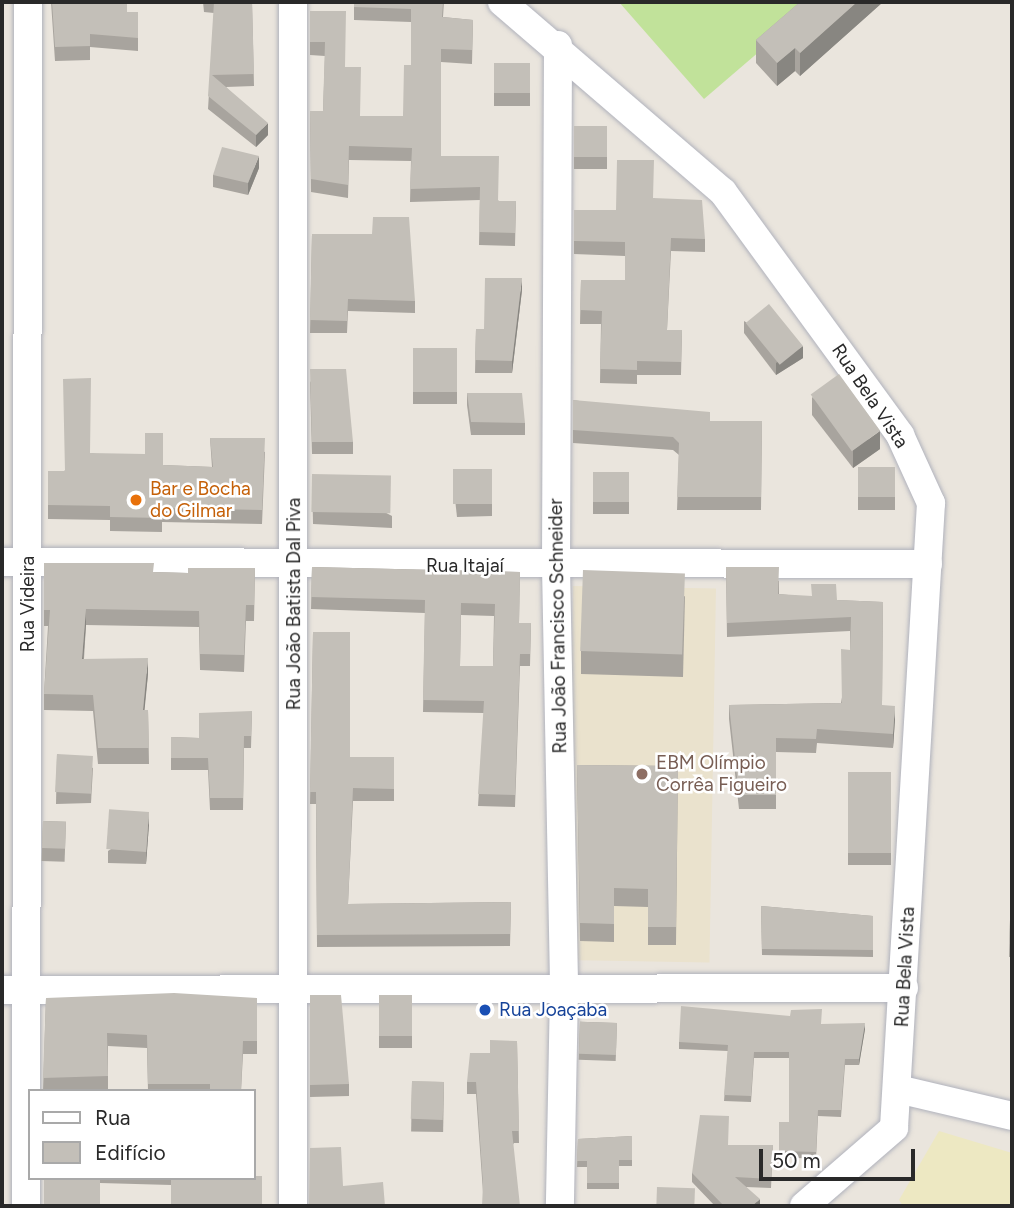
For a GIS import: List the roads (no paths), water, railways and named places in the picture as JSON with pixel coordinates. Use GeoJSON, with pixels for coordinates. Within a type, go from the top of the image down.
{"type":"FeatureCollection","features":[{"type":"Feature","properties":{"kind":"street","name":"Rua Videira"},"geometry":{"type":"LineString","coordinates":[[26,1206],[14,990],[15,562],[28,2]]}},
{"type":"Feature","properties":{"kind":"street","name":"Rua João Batista Dal Piva"},"geometry":{"type":"LineString","coordinates":[[293,2],[293,1206]]}},
{"type":"Feature","properties":{"kind":"street","name":"Rua Bela Vista"},"geometry":{"type":"LineString","coordinates":[[502,2],[558,45],[723,192],[900,435],[931,503],[894,1128],[804,1206]]}},
{"type":"Feature","properties":{"kind":"street","name":"Rua João Francisco Schneider"},"geometry":{"type":"LineString","coordinates":[[558,45],[556,566],[564,991],[560,1206]]}},
{"type":"Feature","properties":{"kind":"street","name":"Rua Itajaí"},"geometry":{"type":"LineString","coordinates":[[15,562],[556,566],[928,564]]}},
{"type":"Feature","properties":{"kind":"street"},"geometry":{"type":"LineString","coordinates":[[14,990],[293,988],[564,991],[904,988]]}},
{"type":"Feature","properties":{"kind":"street"},"geometry":{"type":"LineString","coordinates":[[898,1089],[1012,1116]]}},
{"type":"Feature","properties":{"kind":"place","name":"Bar e Bocha do Gilmar"},"geometry":{"type":"Point","coordinates":[136,500]}},
{"type":"Feature","properties":{"kind":"place","name":"EBM Olímpio Corrêa Figueiro"},"geometry":{"type":"Point","coordinates":[642,774]}},
{"type":"Feature","properties":{"kind":"place","name":"Rua Joaçaba"},"geometry":{"type":"Point","coordinates":[485,1010]}}]}
